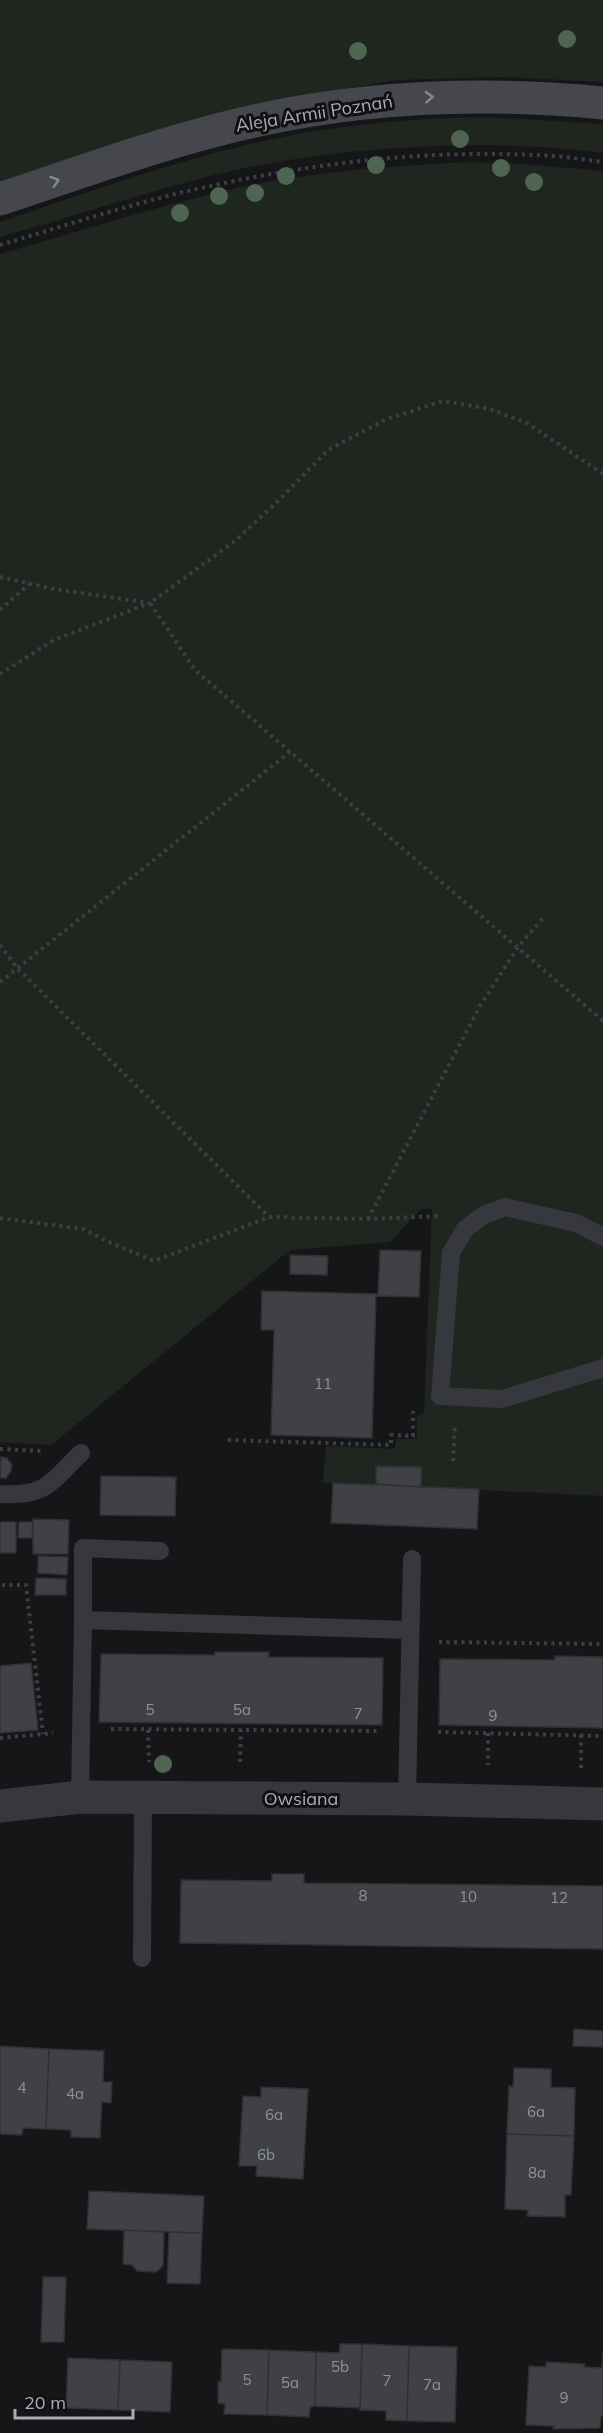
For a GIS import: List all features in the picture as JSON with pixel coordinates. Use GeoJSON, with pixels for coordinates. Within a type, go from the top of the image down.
{"type":"FeatureCollection","features":[{"type":"Feature","properties":{"kind":"street","name":"Aleja Armii Poznań"},"geometry":{"type":"LineString","coordinates":[[0,199],[229,126],[296,112],[360,103],[479,95],[541,97],[603,103]]}},
{"type":"Feature","properties":{"kind":"street","name":"Owsiana"},"geometry":{"type":"LineString","coordinates":[[0,1806],[80,1797],[407,1799],[603,1804]]}},
{"type":"Feature","properties":{"kind":"lane"},"geometry":{"type":"LineString","coordinates":[[603,1237],[576,1223],[505,1207],[484,1215],[465,1229],[451,1253],[440,1396],[502,1399],[603,1368]]}},
{"type":"Feature","properties":{"kind":"lane"},"geometry":{"type":"LineString","coordinates":[[0,1494],[20,1495],[40,1491],[81,1453]]}},
{"type":"Feature","properties":{"kind":"lane"},"geometry":{"type":"LineString","coordinates":[[80,1797],[83,1548],[160,1551]]}},
{"type":"Feature","properties":{"kind":"lane"},"geometry":{"type":"LineString","coordinates":[[407,1799],[412,1558]]}},
{"type":"Feature","properties":{"kind":"lane"},"geometry":{"type":"LineString","coordinates":[[83,1620],[410,1636]]}},
{"type":"Feature","properties":{"kind":"lane"},"geometry":{"type":"LineString","coordinates":[[142,1958],[143,1798]]}},
{"type":"Feature","properties":{"kind":"path"},"geometry":{"type":"LineString","coordinates":[[0,245],[212,185],[368,159],[532,154],[603,162]]}},
{"type":"Feature","properties":{"kind":"path"},"geometry":{"type":"LineString","coordinates":[[0,674],[54,640],[150,603],[235,541],[328,450],[387,418],[443,401],[490,409],[527,423],[586,460],[603,474]]}},
{"type":"Feature","properties":{"kind":"path"},"geometry":{"type":"LineString","coordinates":[[0,578],[150,603],[195,670],[603,1021]]}},
{"type":"Feature","properties":{"kind":"path"},"geometry":{"type":"LineString","coordinates":[[0,610],[29,584]]}},
{"type":"Feature","properties":{"kind":"path"},"geometry":{"type":"LineString","coordinates":[[0,982],[290,752]]}},
{"type":"Feature","properties":{"kind":"path"},"geometry":{"type":"LineString","coordinates":[[368,1219],[480,1006],[518,947],[545,915]]}},
{"type":"Feature","properties":{"kind":"path"},"geometry":{"type":"LineString","coordinates":[[0,945],[17,968],[269,1217]]}},
{"type":"Feature","properties":{"kind":"path"},"geometry":{"type":"LineString","coordinates":[[0,1218],[83,1228],[111,1244],[154,1260],[269,1217],[368,1219],[443,1216]]}},
{"type":"Feature","properties":{"kind":"path"},"geometry":{"type":"LineString","coordinates":[[228,1440],[391,1445],[391,1435],[413,1436],[413,1410]]}},
{"type":"Feature","properties":{"kind":"path"},"geometry":{"type":"LineString","coordinates":[[453,1461],[456,1424]]}},
{"type":"Feature","properties":{"kind":"path"},"geometry":{"type":"LineString","coordinates":[[2,1585],[26,1585],[42,1734]]}},
{"type":"Feature","properties":{"kind":"path"},"geometry":{"type":"LineString","coordinates":[[410,1636],[603,1644]]}},
{"type":"Feature","properties":{"kind":"path"},"geometry":{"type":"LineString","coordinates":[[0,1738],[81,1729],[408,1731],[603,1736]]}},
{"type":"Feature","properties":{"kind":"path"},"geometry":{"type":"LineString","coordinates":[[148,1730],[149,1765]]}},
{"type":"Feature","properties":{"kind":"path"},"geometry":{"type":"LineString","coordinates":[[240,1768],[241,1730]]}},
{"type":"Feature","properties":{"kind":"path"},"geometry":{"type":"LineString","coordinates":[[488,1733],[489,1772]]}},
{"type":"Feature","properties":{"kind":"path"},"geometry":{"type":"LineString","coordinates":[[581,1735],[581,1770]]}},
{"type":"Feature","properties":{"kind":"shaded area"},"geometry":{"type":"Polygon","coordinates":[[[0,0],[603,0],[603,82],[501,77],[397,80],[275,101],[0,184],[0,0]]]}},
{"type":"Feature","properties":{"kind":"shaded area"},"geometry":{"type":"Polygon","coordinates":[[[487,117],[603,124],[603,153],[557,148],[459,146],[357,152],[307,158],[214,175],[0,237],[0,222],[146,173],[234,148],[297,134],[360,125],[423,119],[487,117]]]}},
{"type":"Feature","properties":{"kind":"shaded area"},"geometry":{"type":"Polygon","coordinates":[[[467,162],[603,171],[603,1496],[421,1487],[421,1467],[376,1466],[376,1484],[405,1485],[405,1487],[323,1483],[326,1446],[395,1449],[396,1439],[417,1439],[417,1416],[424,1413],[432,1209],[421,1209],[390,1242],[290,1250],[51,1445],[0,1442],[0,254],[153,209],[246,186],[328,173],[467,162]]]}},
{"type":"Feature","properties":{"kind":"building"},"geometry":{"type":"Polygon","coordinates":[[[380,1250],[421,1251],[419,1297],[376,1296],[372,1438],[271,1435],[274,1330],[261,1330],[262,1291],[378,1294],[380,1250]]]}},
{"type":"Feature","properties":{"kind":"building"},"geometry":{"type":"Polygon","coordinates":[[[290,1255],[328,1256],[327,1275],[290,1274],[290,1255]]]}},
{"type":"Feature","properties":{"kind":"building"},"geometry":{"type":"Polygon","coordinates":[[[1,1457],[7,1458],[12,1465],[6,1478],[0,1478],[1,1457]]]}},
{"type":"Feature","properties":{"kind":"building"},"geometry":{"type":"Polygon","coordinates":[[[376,1466],[422,1467],[421,1487],[376,1484],[376,1466]]]}},
{"type":"Feature","properties":{"kind":"building"},"geometry":{"type":"Polygon","coordinates":[[[101,1476],[176,1477],[175,1516],[100,1515],[101,1476]]]}},
{"type":"Feature","properties":{"kind":"building"},"geometry":{"type":"Polygon","coordinates":[[[333,1483],[479,1489],[477,1529],[331,1523],[333,1483]]]}},
{"type":"Feature","properties":{"kind":"building"},"geometry":{"type":"Polygon","coordinates":[[[33,1519],[69,1520],[68,1554],[33,1554],[33,1519]]]}},
{"type":"Feature","properties":{"kind":"building"},"geometry":{"type":"Polygon","coordinates":[[[0,1522],[16,1522],[16,1553],[0,1553],[0,1522]]]}},
{"type":"Feature","properties":{"kind":"building"},"geometry":{"type":"Polygon","coordinates":[[[19,1522],[33,1522],[32,1538],[18,1538],[19,1522]]]}},
{"type":"Feature","properties":{"kind":"building"},"geometry":{"type":"Polygon","coordinates":[[[38,1556],[68,1557],[67,1575],[38,1573],[38,1556]]]}},
{"type":"Feature","properties":{"kind":"building"},"geometry":{"type":"Polygon","coordinates":[[[36,1578],[66,1579],[66,1595],[35,1595],[36,1578]]]}},
{"type":"Feature","properties":{"kind":"building"},"geometry":{"type":"Polygon","coordinates":[[[215,1652],[269,1652],[269,1657],[383,1658],[382,1725],[99,1722],[101,1654],[215,1655],[215,1652]]]}},
{"type":"Feature","properties":{"kind":"building"},"geometry":{"type":"Polygon","coordinates":[[[555,1656],[603,1657],[603,1728],[439,1725],[440,1659],[555,1660],[555,1656]]]}},
{"type":"Feature","properties":{"kind":"building"},"geometry":{"type":"Polygon","coordinates":[[[31,1663],[38,1730],[0,1733],[0,1666],[31,1663]]]}},
{"type":"Feature","properties":{"kind":"building"},"geometry":{"type":"Polygon","coordinates":[[[272,1874],[304,1874],[304,1883],[603,1886],[603,1949],[180,1943],[181,1880],[272,1881],[272,1874]]]}},
{"type":"Feature","properties":{"kind":"building"},"geometry":{"type":"Polygon","coordinates":[[[574,2029],[603,2031],[603,2047],[573,2046],[574,2029]]]}},
{"type":"Feature","properties":{"kind":"building"},"geometry":{"type":"Polygon","coordinates":[[[0,2046],[49,2049],[46,2129],[23,2128],[22,2135],[0,2134],[0,2046]]]}},
{"type":"Feature","properties":{"kind":"building"},"geometry":{"type":"Polygon","coordinates":[[[49,2049],[104,2051],[103,2082],[112,2082],[111,2103],[102,2102],[100,2138],[71,2137],[71,2130],[46,2129],[49,2049]]]}},
{"type":"Feature","properties":{"kind":"building"},"geometry":{"type":"Polygon","coordinates":[[[514,2068],[551,2069],[551,2087],[575,2088],[574,2136],[507,2134],[509,2086],[513,2087],[514,2068]]]}},
{"type":"Feature","properties":{"kind":"building"},"geometry":{"type":"Polygon","coordinates":[[[261,2087],[308,2089],[303,2179],[256,2176],[257,2166],[239,2166],[243,2096],[261,2097],[261,2087]]]}},
{"type":"Feature","properties":{"kind":"building"},"geometry":{"type":"Polygon","coordinates":[[[507,2134],[574,2136],[571,2195],[565,2195],[565,2217],[527,2216],[528,2210],[505,2209],[507,2134]]]}},
{"type":"Feature","properties":{"kind":"building"},"geometry":{"type":"Polygon","coordinates":[[[89,2191],[204,2196],[202,2233],[87,2229],[89,2191]]]}},
{"type":"Feature","properties":{"kind":"building"},"geometry":{"type":"Polygon","coordinates":[[[124,2230],[164,2232],[163,2266],[156,2272],[137,2271],[132,2265],[123,2264],[124,2230]]]}},
{"type":"Feature","properties":{"kind":"building"},"geometry":{"type":"Polygon","coordinates":[[[169,2232],[202,2233],[200,2284],[167,2283],[169,2232]]]}},
{"type":"Feature","properties":{"kind":"building"},"geometry":{"type":"Polygon","coordinates":[[[43,2277],[66,2277],[64,2342],[41,2342],[43,2277]]]}},
{"type":"Feature","properties":{"kind":"building"},"geometry":{"type":"Polygon","coordinates":[[[340,2344],[362,2344],[360,2408],[315,2406],[316,2352],[339,2353],[340,2344]]]}},
{"type":"Feature","properties":{"kind":"building"},"geometry":{"type":"Polygon","coordinates":[[[362,2344],[409,2346],[407,2421],[386,2420],[386,2411],[360,2410],[362,2344]]]}},
{"type":"Feature","properties":{"kind":"building"},"geometry":{"type":"Polygon","coordinates":[[[409,2346],[457,2347],[455,2422],[407,2421],[409,2346]]]}},
{"type":"Feature","properties":{"kind":"building"},"geometry":{"type":"Polygon","coordinates":[[[222,2349],[269,2350],[267,2415],[224,2414],[225,2404],[218,2403],[222,2349]]]}},
{"type":"Feature","properties":{"kind":"building"},"geometry":{"type":"Polygon","coordinates":[[[269,2350],[316,2352],[315,2406],[310,2407],[309,2417],[267,2415],[269,2350]]]}},
{"type":"Feature","properties":{"kind":"building"},"geometry":{"type":"Polygon","coordinates":[[[603,2351],[603,2416],[601,2416],[600,2428],[553,2429],[554,2426],[526,2425],[529,2366],[546,2367],[546,2362],[585,2364],[584,2367],[602,2368],[603,2351]]]}},
{"type":"Feature","properties":{"kind":"building"},"geometry":{"type":"Polygon","coordinates":[[[68,2358],[120,2360],[118,2410],[66,2408],[68,2358]]]}},
{"type":"Feature","properties":{"kind":"building"},"geometry":{"type":"Polygon","coordinates":[[[120,2360],[172,2362],[170,2412],[118,2410],[120,2360]]]}}]}
